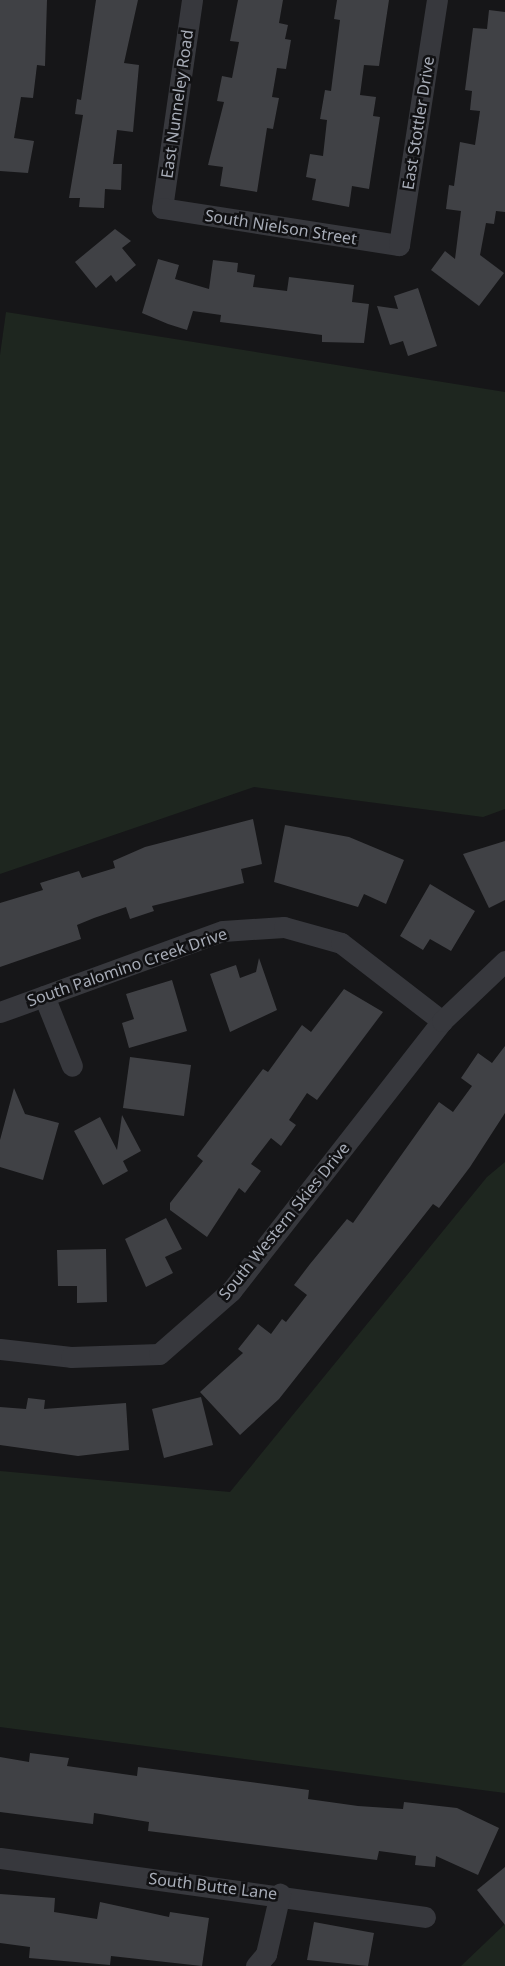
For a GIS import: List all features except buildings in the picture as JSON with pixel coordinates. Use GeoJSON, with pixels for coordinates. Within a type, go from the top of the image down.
{"type":"FeatureCollection","features":[{"type":"Feature","properties":{"kind":"street","name":"East Nunneley Road"},"geometry":{"type":"LineString","coordinates":[[162,208],[192,0]]}},
{"type":"Feature","properties":{"kind":"street","name":"East Stottler Drive"},"geometry":{"type":"LineString","coordinates":[[399,245],[437,0]]}},
{"type":"Feature","properties":{"kind":"street","name":"South Nielson Street"},"geometry":{"type":"LineString","coordinates":[[162,208],[399,245]]}},
{"type":"Feature","properties":{"kind":"street","name":"South Palomino Creek Drive"},"geometry":{"type":"LineString","coordinates":[[0,1012],[223,931],[284,927],[341,943],[442,1021]]}},
{"type":"Feature","properties":{"kind":"street","name":"South Western Skies Drive"},"geometry":{"type":"LineString","coordinates":[[0,1349],[71,1357],[159,1354],[231,1292],[442,1021],[505,961]]}},
{"type":"Feature","properties":{"kind":"street"},"geometry":{"type":"LineString","coordinates":[[44,996],[72,1065]]}},
{"type":"Feature","properties":{"kind":"street","name":"South Butte Lane"},"geometry":{"type":"LineString","coordinates":[[0,1858],[280,1894],[426,1917]]}},
{"type":"Feature","properties":{"kind":"street"},"geometry":{"type":"LineString","coordinates":[[256,1966],[266,1954],[280,1894]]}},
{"type":"Feature","properties":{"kind":"shaded area"},"geometry":{"type":"Polygon","coordinates":[[[6,312],[505,392],[505,809],[483,817],[254,787],[0,874],[0,355],[6,312]]]}},
{"type":"Feature","properties":{"kind":"shaded area"},"geometry":{"type":"Polygon","coordinates":[[[505,1162],[505,1793],[0,1727],[0,1471],[230,1492],[487,1177],[505,1162]]]}},
{"type":"Feature","properties":{"kind":"shaded area"},"geometry":{"type":"Polygon","coordinates":[[[505,1924],[505,1966],[461,1966],[505,1924]]]}}]}
